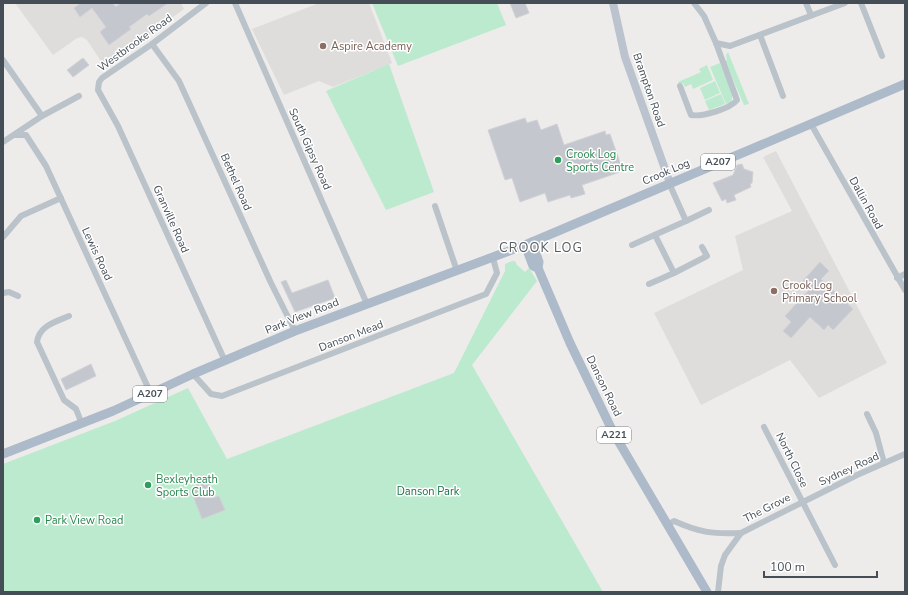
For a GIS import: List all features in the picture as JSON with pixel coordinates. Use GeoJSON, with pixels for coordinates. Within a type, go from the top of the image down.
{"type":"FeatureCollection","features":[{"type":"Feature","properties":{"kind":"main road","name":"Crook Log"},"geometry":{"type":"LineString","coordinates":[[528,244],[905,84]]}},
{"type":"Feature","properties":{"kind":"main road","name":"Park View Road"},"geometry":{"type":"LineString","coordinates":[[3,454],[82,424],[193,374],[295,331],[528,244]]}},
{"type":"Feature","properties":{"kind":"main road","name":"Danson Road"},"geometry":{"type":"LineString","coordinates":[[528,244],[533,266],[538,268],[570,342],[613,432],[707,592]]}},
{"type":"Feature","properties":{"kind":"street","name":"Westbrooke Road"},"geometry":{"type":"LineString","coordinates":[[98,87],[106,75],[152,44],[206,3]]}},
{"type":"Feature","properties":{"kind":"street","name":"South Gipsy Road"},"geometry":{"type":"LineString","coordinates":[[235,3],[367,304]]}},
{"type":"Feature","properties":{"kind":"street","name":"Brampton Road"},"geometry":{"type":"LineString","coordinates":[[613,3],[625,57],[670,183]]}},
{"type":"Feature","properties":{"kind":"street"},"geometry":{"type":"LineString","coordinates":[[680,86],[691,115],[699,116],[734,105],[737,100],[716,42],[704,16],[694,3]]}},
{"type":"Feature","properties":{"kind":"street"},"geometry":{"type":"LineString","coordinates":[[806,3],[811,15]]}},
{"type":"Feature","properties":{"kind":"street"},"geometry":{"type":"LineString","coordinates":[[716,42],[730,46],[845,3]]}},
{"type":"Feature","properties":{"kind":"street"},"geometry":{"type":"LineString","coordinates":[[861,3],[882,56]]}},
{"type":"Feature","properties":{"kind":"street"},"geometry":{"type":"LineString","coordinates":[[760,35],[783,96]]}},
{"type":"Feature","properties":{"kind":"street","name":"Bethel Road"},"geometry":{"type":"LineString","coordinates":[[152,44],[179,81],[270,283],[295,331]]}},
{"type":"Feature","properties":{"kind":"street"},"geometry":{"type":"LineString","coordinates":[[3,60],[42,116]]}},
{"type":"Feature","properties":{"kind":"street","name":"Granville Road"},"geometry":{"type":"LineString","coordinates":[[98,87],[98,94],[118,126],[225,361]]}},
{"type":"Feature","properties":{"kind":"street"},"geometry":{"type":"LineString","coordinates":[[3,142],[42,116],[79,96]]}},
{"type":"Feature","properties":{"kind":"street","name":"Dallin Road"},"geometry":{"type":"LineString","coordinates":[[811,124],[905,290]]}},
{"type":"Feature","properties":{"kind":"street","name":"Lewis Road"},"geometry":{"type":"LineString","coordinates":[[15,134],[23,134],[28,138],[46,166],[151,394]]}},
{"type":"Feature","properties":{"kind":"street"},"geometry":{"type":"LineString","coordinates":[[670,183],[686,221]]}},
{"type":"Feature","properties":{"kind":"street"},"geometry":{"type":"LineString","coordinates":[[3,237],[21,216],[61,198]]}},
{"type":"Feature","properties":{"kind":"street"},"geometry":{"type":"LineString","coordinates":[[435,206],[457,271]]}},
{"type":"Feature","properties":{"kind":"street"},"geometry":{"type":"LineString","coordinates":[[632,245],[655,236],[709,210]]}},
{"type":"Feature","properties":{"kind":"street"},"geometry":{"type":"LineString","coordinates":[[655,236],[674,273]]}},
{"type":"Feature","properties":{"kind":"street"},"geometry":{"type":"LineString","coordinates":[[649,284],[707,256],[702,247]]}},
{"type":"Feature","properties":{"kind":"street","name":"Danson Mead"},"geometry":{"type":"LineString","coordinates":[[193,374],[211,394],[222,396],[486,294],[497,272],[493,258]]}},
{"type":"Feature","properties":{"kind":"street"},"geometry":{"type":"LineString","coordinates":[[897,278],[905,274]]}},
{"type":"Feature","properties":{"kind":"street"},"geometry":{"type":"LineString","coordinates":[[3,293],[9,292],[18,296]]}},
{"type":"Feature","properties":{"kind":"street"},"geometry":{"type":"LineString","coordinates":[[69,316],[44,328],[38,336],[37,342],[64,400],[76,409],[82,424]]}},
{"type":"Feature","properties":{"kind":"street"},"geometry":{"type":"LineString","coordinates":[[867,414],[876,433],[884,463]]}},
{"type":"Feature","properties":{"kind":"street","name":"North Close"},"geometry":{"type":"LineString","coordinates":[[764,427],[801,502],[835,565]]}},
{"type":"Feature","properties":{"kind":"street","name":"Sydney Road"},"geometry":{"type":"LineString","coordinates":[[801,502],[905,454]]}},
{"type":"Feature","properties":{"kind":"street","name":"The Grove"},"geometry":{"type":"LineString","coordinates":[[718,592],[723,560],[732,543],[741,533],[801,502]]}},
{"type":"Feature","properties":{"kind":"street","name":"The Grove"},"geometry":{"type":"LineString","coordinates":[[667,525],[674,521],[698,531],[711,534],[741,533]]}},
{"type":"Feature","properties":{"kind":"shaded area"},"geometry":{"type":"Polygon","coordinates":[[[15,3],[181,3],[184,9],[105,67],[87,40],[82,37],[77,38],[53,55],[15,3]]]}},
{"type":"Feature","properties":{"kind":"shaded area","name":"Aspire Academy"},"geometry":{"type":"Polygon","coordinates":[[[319,3],[369,3],[392,63],[333,87],[319,81],[284,95],[252,29],[319,3]]]}},
{"type":"Feature","properties":{"kind":"shaded area","name":"Crook Log Primary School"},"geometry":{"type":"Polygon","coordinates":[[[776,151],[887,363],[819,398],[790,360],[701,405],[654,313],[743,270],[735,236],[792,211],[763,157],[776,151]]]}},
{"type":"Feature","properties":{"kind":"green space"},"geometry":{"type":"Polygon","coordinates":[[[372,3],[497,3],[506,25],[398,66],[372,3]]]}},
{"type":"Feature","properties":{"kind":"green space"},"geometry":{"type":"Polygon","coordinates":[[[728,52],[749,104],[744,105],[725,61],[727,60],[726,55],[728,52]]]}},
{"type":"Feature","properties":{"kind":"green space"},"geometry":{"type":"Polygon","coordinates":[[[720,63],[733,95],[731,102],[726,104],[710,67],[720,63]]]}},
{"type":"Feature","properties":{"kind":"green space"},"geometry":{"type":"Polygon","coordinates":[[[389,64],[434,192],[386,210],[326,91],[389,64]]]}},
{"type":"Feature","properties":{"kind":"green space"},"geometry":{"type":"Polygon","coordinates":[[[707,65],[713,80],[693,89],[691,84],[685,87],[683,83],[679,85],[678,82],[701,72],[699,69],[707,65]]]}},
{"type":"Feature","properties":{"kind":"green space"},"geometry":{"type":"Polygon","coordinates":[[[715,81],[720,93],[705,100],[700,88],[715,81]]]}},
{"type":"Feature","properties":{"kind":"green space"},"geometry":{"type":"Polygon","coordinates":[[[721,94],[725,104],[709,110],[705,101],[721,94]]]}},
{"type":"Feature","properties":{"kind":"green space","name":"Danson Park"},"geometry":{"type":"Polygon","coordinates":[[[515,261],[517,265],[525,272],[529,268],[537,281],[472,365],[603,592],[3,592],[3,464],[115,421],[188,388],[227,459],[454,373],[505,271],[505,264],[515,261]]]}},
{"type":"Feature","properties":{"kind":"building"},"geometry":{"type":"Polygon","coordinates":[[[81,3],[112,3],[116,7],[121,3],[168,3],[149,16],[147,14],[129,27],[131,29],[109,45],[100,32],[106,27],[92,8],[80,17],[74,8],[81,3]]]}},
{"type":"Feature","properties":{"kind":"building"},"geometry":{"type":"Polygon","coordinates":[[[510,3],[525,3],[529,13],[516,18],[510,3]]]}},
{"type":"Feature","properties":{"kind":"building"},"geometry":{"type":"Polygon","coordinates":[[[83,58],[89,65],[73,77],[67,70],[83,58]]]}},
{"type":"Feature","properties":{"kind":"building","name":"Crook Log Sports Centre"},"geometry":{"type":"Polygon","coordinates":[[[525,118],[527,123],[537,120],[541,130],[557,124],[564,145],[605,131],[606,135],[610,134],[623,171],[582,185],[585,194],[571,198],[570,195],[548,202],[545,193],[520,202],[512,178],[505,180],[488,130],[525,118]]]}},
{"type":"Feature","properties":{"kind":"building"},"geometry":{"type":"Polygon","coordinates":[[[742,164],[744,169],[753,172],[752,183],[750,184],[751,187],[734,195],[736,200],[727,203],[726,199],[722,201],[713,183],[733,175],[737,165],[742,164]]]}},
{"type":"Feature","properties":{"kind":"building"},"geometry":{"type":"Polygon","coordinates":[[[820,262],[829,271],[821,279],[853,309],[833,330],[828,325],[824,330],[810,317],[791,338],[783,331],[791,322],[785,316],[808,291],[800,284],[820,262]]]}},
{"type":"Feature","properties":{"kind":"building"},"geometry":{"type":"Polygon","coordinates":[[[286,280],[292,293],[328,280],[335,298],[295,312],[281,282],[286,280]]]}},
{"type":"Feature","properties":{"kind":"building"},"geometry":{"type":"Polygon","coordinates":[[[91,364],[96,376],[66,390],[61,379],[91,364]]]}},
{"type":"Feature","properties":{"kind":"building"},"geometry":{"type":"Polygon","coordinates":[[[207,479],[214,498],[219,496],[225,510],[202,519],[191,491],[198,488],[196,483],[207,479]]]}},
{"type":"Feature","properties":{"kind":"place","name":"Aspire Academy"},"geometry":{"type":"Point","coordinates":[323,46]}},
{"type":"Feature","properties":{"kind":"place","name":"Crook Log Sports Centre"},"geometry":{"type":"Point","coordinates":[558,160]}},
{"type":"Feature","properties":{"kind":"place","name":"Crook Log Primary School"},"geometry":{"type":"Point","coordinates":[774,291]}},
{"type":"Feature","properties":{"kind":"place","name":"Bexleyheath Sports Club"},"geometry":{"type":"Point","coordinates":[148,485]}},
{"type":"Feature","properties":{"kind":"place","name":"Park View Road"},"geometry":{"type":"Point","coordinates":[37,520]}},
{"type":"Feature","properties":{"kind":"district","name":"CROOK LOG"},"geometry":{"type":"Point","coordinates":[541,248]}}]}
